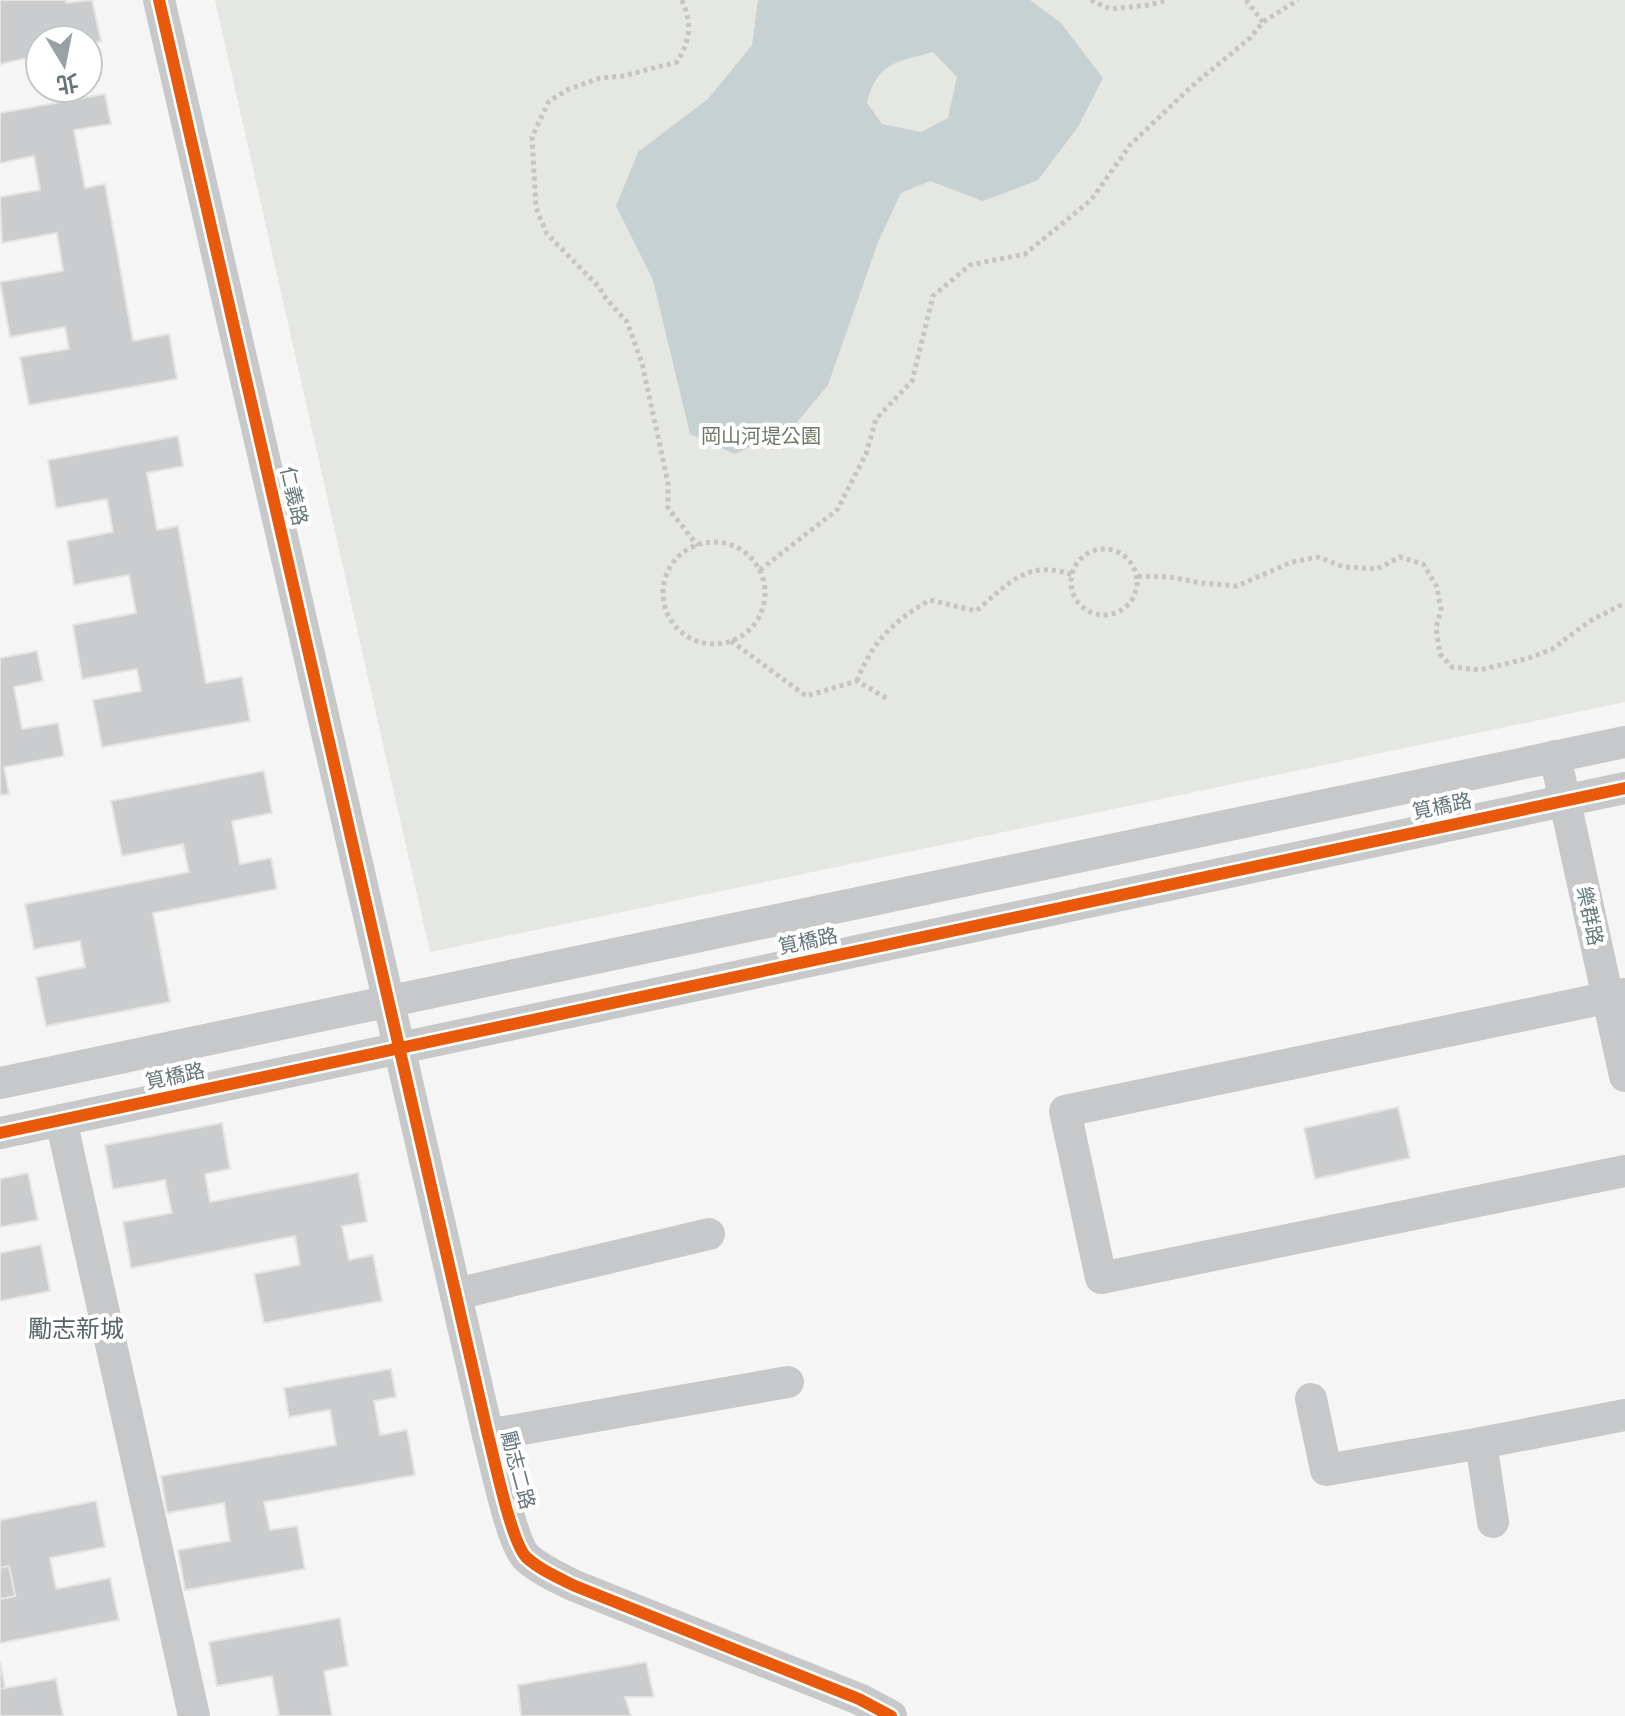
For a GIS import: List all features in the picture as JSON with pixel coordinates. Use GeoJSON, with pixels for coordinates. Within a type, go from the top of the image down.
{"type":"FeatureCollection","features":[{"type":"Feature","properties":{"kind":"street","name":"仁義路"},"geometry":{"type":"LineString","coordinates":[[159,0],[390,1001]]}},
{"type":"Feature","properties":{"kind":"street","name":"筧橋路"},"geometry":{"type":"LineString","coordinates":[[0,1083],[1625,742]]}},
{"type":"Feature","properties":{"kind":"street","name":"樂群路"},"geometry":{"type":"LineString","coordinates":[[1555,756],[1616,996],[1625,1076]]}},
{"type":"Feature","properties":{"kind":"street","name":"筧橋路"},"geometry":{"type":"LineString","coordinates":[[0,1133],[1625,788]]}},
{"type":"Feature","properties":{"kind":"street"},"geometry":{"type":"LineString","coordinates":[[816,912],[827,958]]}},
{"type":"Feature","properties":{"kind":"street"},"geometry":{"type":"LineString","coordinates":[[1616,996],[1065,1111],[1101,1278],[1625,1171]]}},
{"type":"Feature","properties":{"kind":"street","name":"勵志二路"},"geometry":{"type":"LineString","coordinates":[[390,1001],[488,1435],[516,1536],[524,1554],[540,1568],[575,1586],[859,1699],[891,1716]]}},
{"type":"Feature","properties":{"kind":"street"},"geometry":{"type":"LineString","coordinates":[[61,1120],[194,1716]]}},
{"type":"Feature","properties":{"kind":"street"},"geometry":{"type":"LineString","coordinates":[[456,1294],[709,1234]]}},
{"type":"Feature","properties":{"kind":"street"},"geometry":{"type":"LineString","coordinates":[[488,1435],[788,1382]]}},
{"type":"Feature","properties":{"kind":"street"},"geometry":{"type":"LineString","coordinates":[[1311,1399],[1326,1470],[1625,1415]]}},
{"type":"Feature","properties":{"kind":"street"},"geometry":{"type":"LineString","coordinates":[[1481,1443],[1493,1522]]}},
{"type":"Feature","properties":{"kind":"path"},"geometry":{"type":"LineString","coordinates":[[682,0],[690,20],[685,48],[677,62],[623,76],[600,78],[569,89],[549,101],[532,137],[536,208],[547,234],[600,288],[627,322],[650,394],[668,483],[668,508],[698,546]]}},
{"type":"Feature","properties":{"kind":"path"},"geometry":{"type":"LineString","coordinates":[[1091,0],[1110,9],[1167,0]]}},
{"type":"Feature","properties":{"kind":"path"},"geometry":{"type":"LineString","coordinates":[[1246,0],[1263,22]]}},
{"type":"Feature","properties":{"kind":"path"},"geometry":{"type":"LineString","coordinates":[[760,570],[837,510],[866,454],[876,419],[912,381],[933,296],[970,265],[1025,254],[1091,200],[1131,144],[1192,86],[1250,38],[1263,22],[1298,0]]}},
{"type":"Feature","properties":{"kind":"path"},"geometry":{"type":"LineString","coordinates":[[705,542],[721,542],[737,547],[760,570],[764,602],[758,618],[746,632],[731,641],[714,643],[696,640],[681,632],[669,618],[663,603],[667,571],[677,557],[690,547],[705,542]]}},
{"type":"Feature","properties":{"kind":"path"},"geometry":{"type":"LineString","coordinates":[[1094,550],[1117,551],[1126,557],[1138,576],[1138,588],[1126,607],[1118,613],[1097,615],[1079,604],[1074,595],[1072,575],[1076,564],[1094,550]]}},
{"type":"Feature","properties":{"kind":"path"},"geometry":{"type":"LineString","coordinates":[[1138,576],[1237,586],[1292,562],[1318,557],[1344,567],[1377,569],[1400,557],[1423,564],[1437,587],[1441,610],[1436,628],[1440,654],[1452,667],[1480,670],[1552,649],[1590,621],[1625,603]]}},
{"type":"Feature","properties":{"kind":"path"},"geometry":{"type":"LineString","coordinates":[[857,681],[867,656],[882,638],[902,616],[930,600],[976,611],[1022,572],[1055,568],[1072,575]]}},
{"type":"Feature","properties":{"kind":"path"},"geometry":{"type":"LineString","coordinates":[[731,641],[806,696],[857,681],[888,699]]}},
{"type":"Feature","properties":{"kind":"green space","name":"岡山河堤公園"},"geometry":{"type":"Polygon","coordinates":[[[215,0],[1625,0],[1625,702],[430,952],[215,0]]]}},
{"type":"Feature","properties":{"kind":"shaded area"},"geometry":{"type":"Polygon","coordinates":[[[758,0],[1030,0],[1061,23],[1103,78],[1078,127],[1038,180],[983,201],[930,181],[901,193],[878,242],[828,385],[794,426],[735,454],[690,434],[653,280],[616,206],[638,152],[708,99],[752,45],[758,0]],[[933,52],[908,58],[883,71],[871,89],[867,103],[882,124],[921,132],[948,118],[957,77],[933,52]]]}},
{"type":"Feature","properties":{"kind":"building"},"geometry":{"type":"Polygon","coordinates":[[[0,0],[66,0],[66,3],[92,0],[97,24],[24,24],[24,59],[0,64],[0,0]]]}},
{"type":"Feature","properties":{"kind":"building"},"geometry":{"type":"Polygon","coordinates":[[[104,94],[111,124],[74,130],[85,188],[105,184],[133,341],[169,334],[177,379],[29,405],[20,357],[69,349],[65,327],[10,337],[0,282],[63,271],[57,233],[2,243],[0,197],[40,190],[34,156],[0,163],[0,113],[50,104],[104,104],[104,94]]]}},
{"type":"Feature","properties":{"kind":"building"},"geometry":{"type":"Polygon","coordinates":[[[178,436],[183,466],[147,473],[157,530],[178,526],[206,683],[242,677],[250,721],[102,747],[93,700],[141,691],[137,669],[82,679],[73,625],[136,613],[129,575],[74,585],[67,541],[113,532],[107,499],[56,508],[48,460],[178,436]]]}},
{"type":"Feature","properties":{"kind":"building"},"geometry":{"type":"Polygon","coordinates":[[[37,651],[43,681],[14,687],[22,729],[58,723],[64,756],[4,767],[9,794],[0,795],[0,658],[37,651]]]}},
{"type":"Feature","properties":{"kind":"building"},"geometry":{"type":"Polygon","coordinates":[[[264,771],[272,813],[232,821],[240,864],[271,858],[277,889],[153,913],[170,1002],[46,1026],[36,977],[85,967],[80,941],[34,949],[25,904],[189,872],[183,844],[122,856],[111,801],[264,771]]]}},
{"type":"Feature","properties":{"kind":"building"},"geometry":{"type":"Polygon","coordinates":[[[1398,1107],[1410,1158],[1315,1179],[1304,1128],[1398,1107]]]}},
{"type":"Feature","properties":{"kind":"building"},"geometry":{"type":"Polygon","coordinates":[[[222,1123],[230,1169],[205,1174],[210,1202],[358,1173],[367,1222],[342,1226],[349,1260],[373,1255],[382,1301],[264,1323],[254,1274],[300,1265],[295,1236],[131,1268],[123,1222],[172,1213],[165,1180],[113,1189],[105,1145],[222,1123]]]}},
{"type":"Feature","properties":{"kind":"building"},"geometry":{"type":"Polygon","coordinates":[[[28,1173],[38,1220],[0,1227],[0,1179],[28,1173]]]}},
{"type":"Feature","properties":{"kind":"building"},"geometry":{"type":"Polygon","coordinates":[[[41,1245],[50,1291],[0,1301],[0,1253],[41,1245]]]}},
{"type":"Feature","properties":{"kind":"building"},"geometry":{"type":"Polygon","coordinates":[[[391,1369],[396,1397],[374,1401],[380,1435],[407,1430],[415,1475],[264,1502],[270,1530],[297,1526],[305,1569],[185,1590],[178,1550],[230,1541],[224,1503],[167,1513],[161,1476],[336,1445],[330,1410],[289,1417],[284,1388],[391,1369]]]}},
{"type":"Feature","properties":{"kind":"building"},"geometry":{"type":"Polygon","coordinates":[[[96,1501],[105,1547],[50,1558],[56,1589],[110,1578],[119,1620],[0,1643],[0,1599],[15,1596],[9,1566],[0,1568],[0,1520],[96,1501]]]}},
{"type":"Feature","properties":{"kind":"building"},"geometry":{"type":"Polygon","coordinates":[[[9,1566],[15,1596],[0,1599],[0,1568],[9,1566]]]}},
{"type":"Feature","properties":{"kind":"building"},"geometry":{"type":"Polygon","coordinates":[[[340,1618],[348,1666],[324,1671],[332,1716],[276,1716],[279,1715],[272,1676],[217,1686],[209,1642],[340,1618]]]}},
{"type":"Feature","properties":{"kind":"building"},"geometry":{"type":"Polygon","coordinates":[[[0,1662],[5,1688],[0,1689],[0,1662]]]}},
{"type":"Feature","properties":{"kind":"building"},"geometry":{"type":"Polygon","coordinates":[[[646,1662],[654,1697],[625,1697],[631,1716],[521,1716],[518,1685],[646,1662]]]}},
{"type":"Feature","properties":{"kind":"building"},"geometry":{"type":"Polygon","coordinates":[[[56,1679],[63,1716],[0,1716],[0,1689],[56,1679]]]}},
{"type":"Feature","properties":{"kind":"cycle path"},"geometry":{"type":"LineString","coordinates":[[159,0],[488,1435],[509,1518],[520,1548],[537,1566],[575,1586],[859,1699],[891,1716]]}},
{"type":"Feature","properties":{"kind":"cycle path"},"geometry":{"type":"LineString","coordinates":[[0,1133],[1625,788]]}},
{"type":"Feature","properties":{"kind":"district","name":"勵志新城"},"geometry":{"type":"Point","coordinates":[76,1328]}}]}
